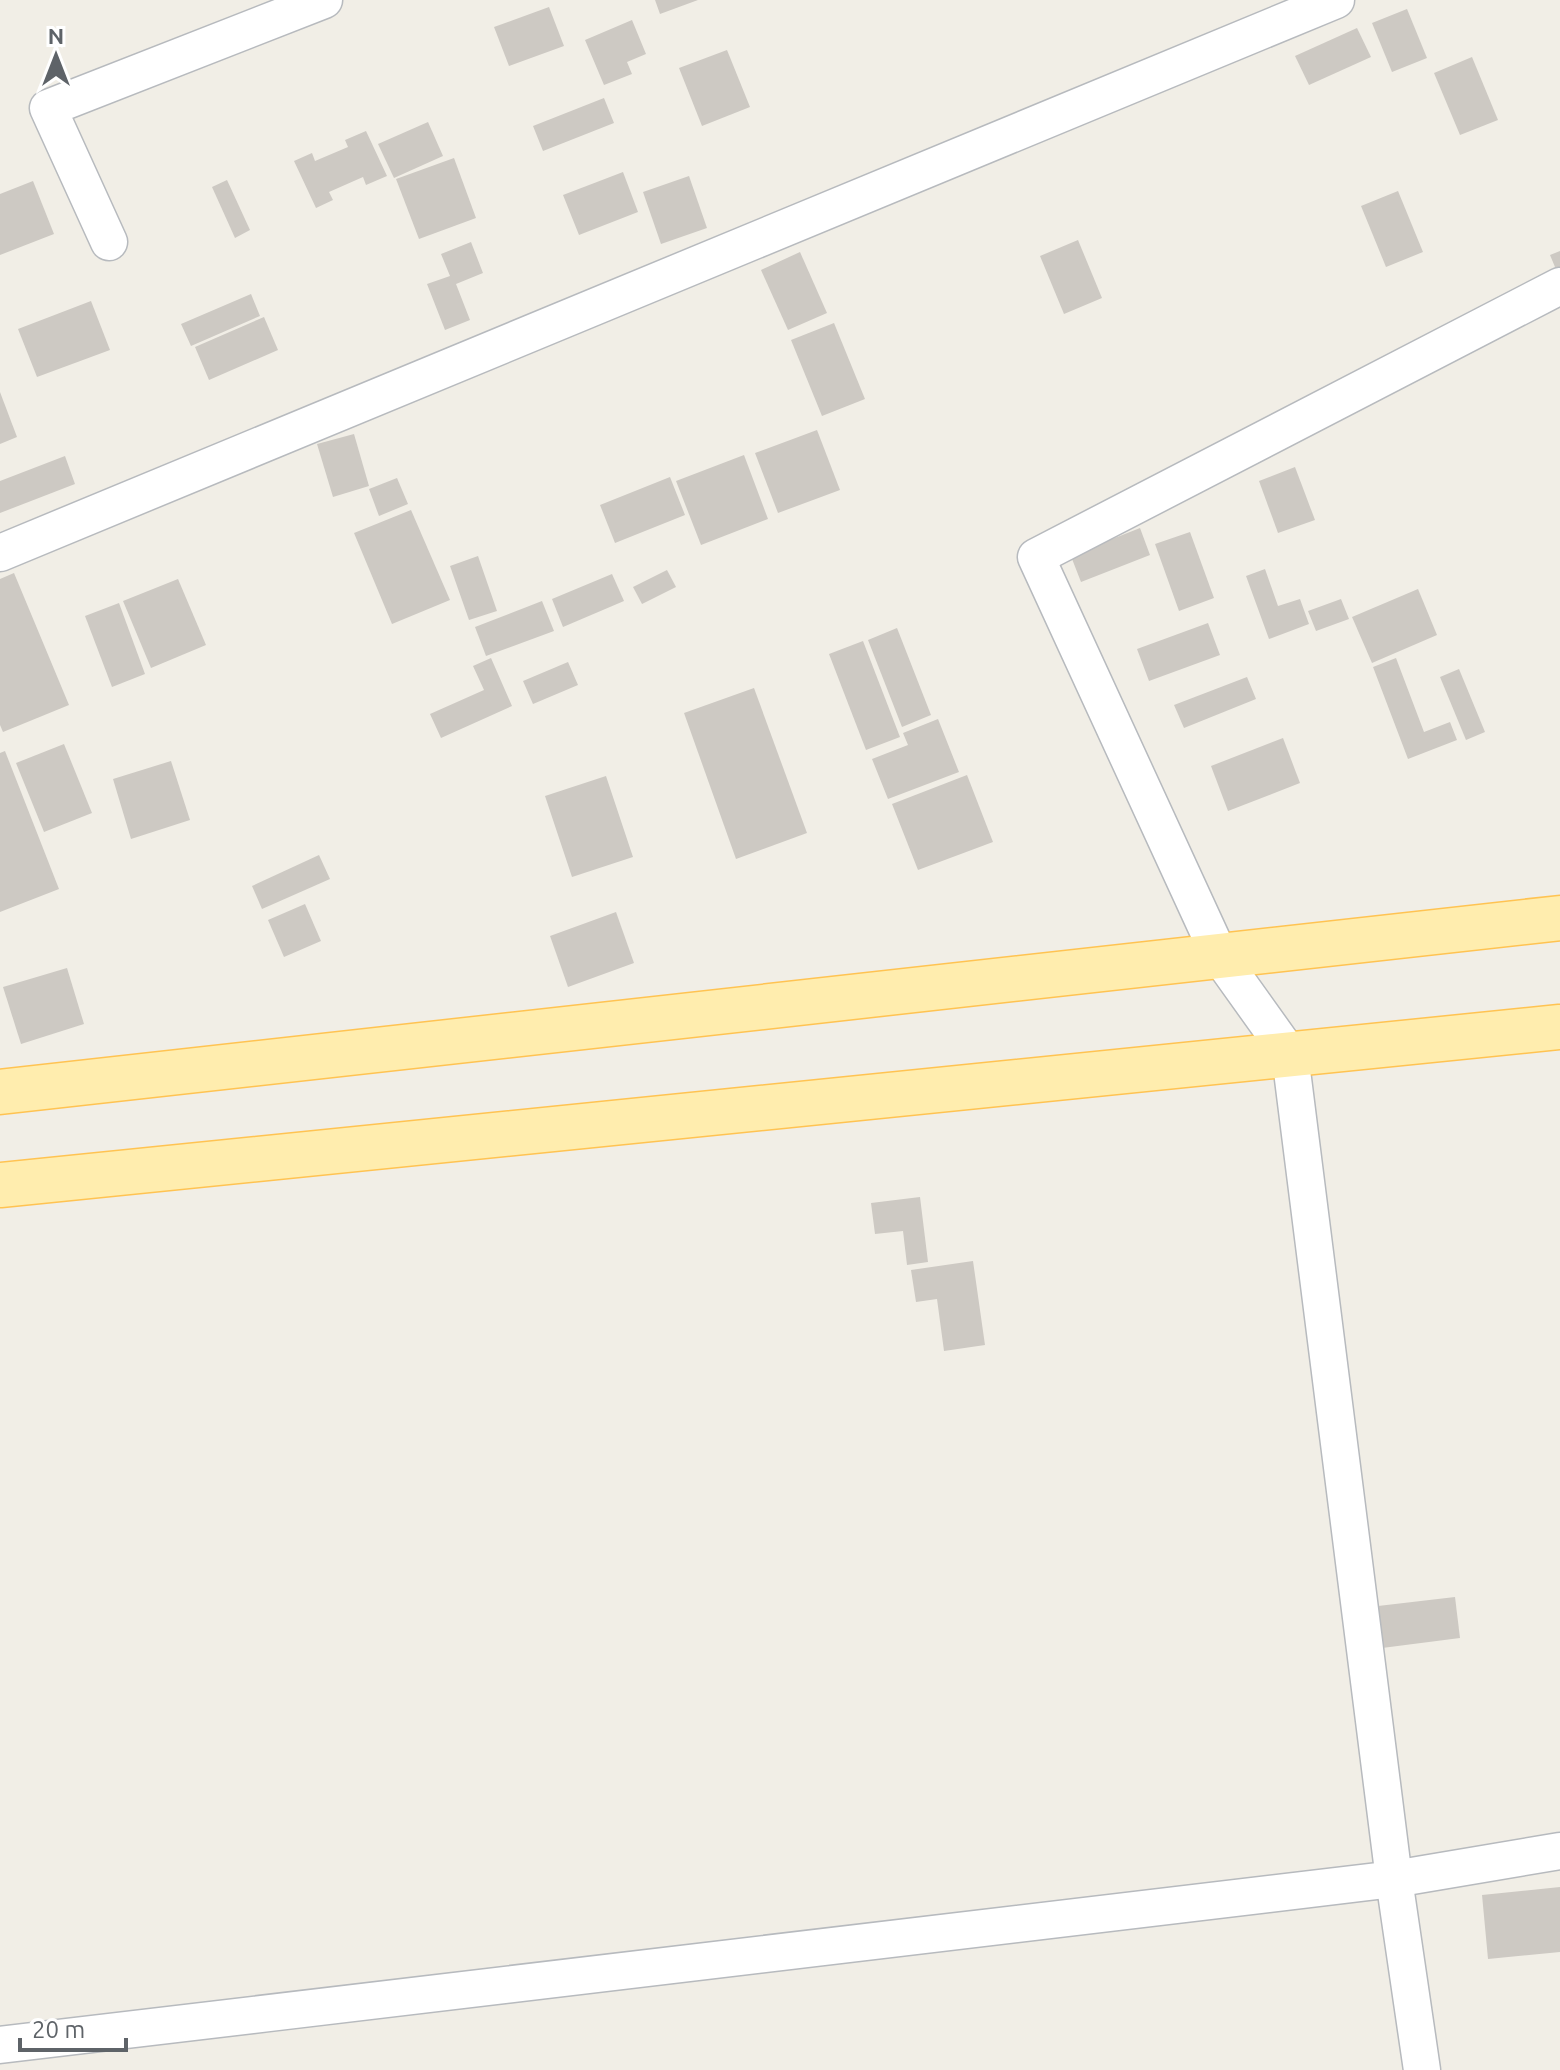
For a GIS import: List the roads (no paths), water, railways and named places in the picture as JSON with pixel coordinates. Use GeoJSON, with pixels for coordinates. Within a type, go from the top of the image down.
{"type":"FeatureCollection","features":[{"type":"Feature","properties":{"kind":"main road"},"geometry":{"type":"LineString","coordinates":[[0,1092],[1560,918]]}},
{"type":"Feature","properties":{"kind":"main road"},"geometry":{"type":"LineString","coordinates":[[0,1185],[1560,1027]]}},
{"type":"Feature","properties":{"kind":"street"},"geometry":{"type":"LineString","coordinates":[[109,242],[48,108],[324,0]]}},
{"type":"Feature","properties":{"kind":"street"},"geometry":{"type":"LineString","coordinates":[[0,553],[1336,0]]}},
{"type":"Feature","properties":{"kind":"street"},"geometry":{"type":"LineString","coordinates":[[1422,2070],[1394,1879],[1290,1055],[1220,957],[1036,557],[1560,286]]}},
{"type":"Feature","properties":{"kind":"street"},"geometry":{"type":"LineString","coordinates":[[0,2045],[1394,1879],[1560,1851]]}}]}
